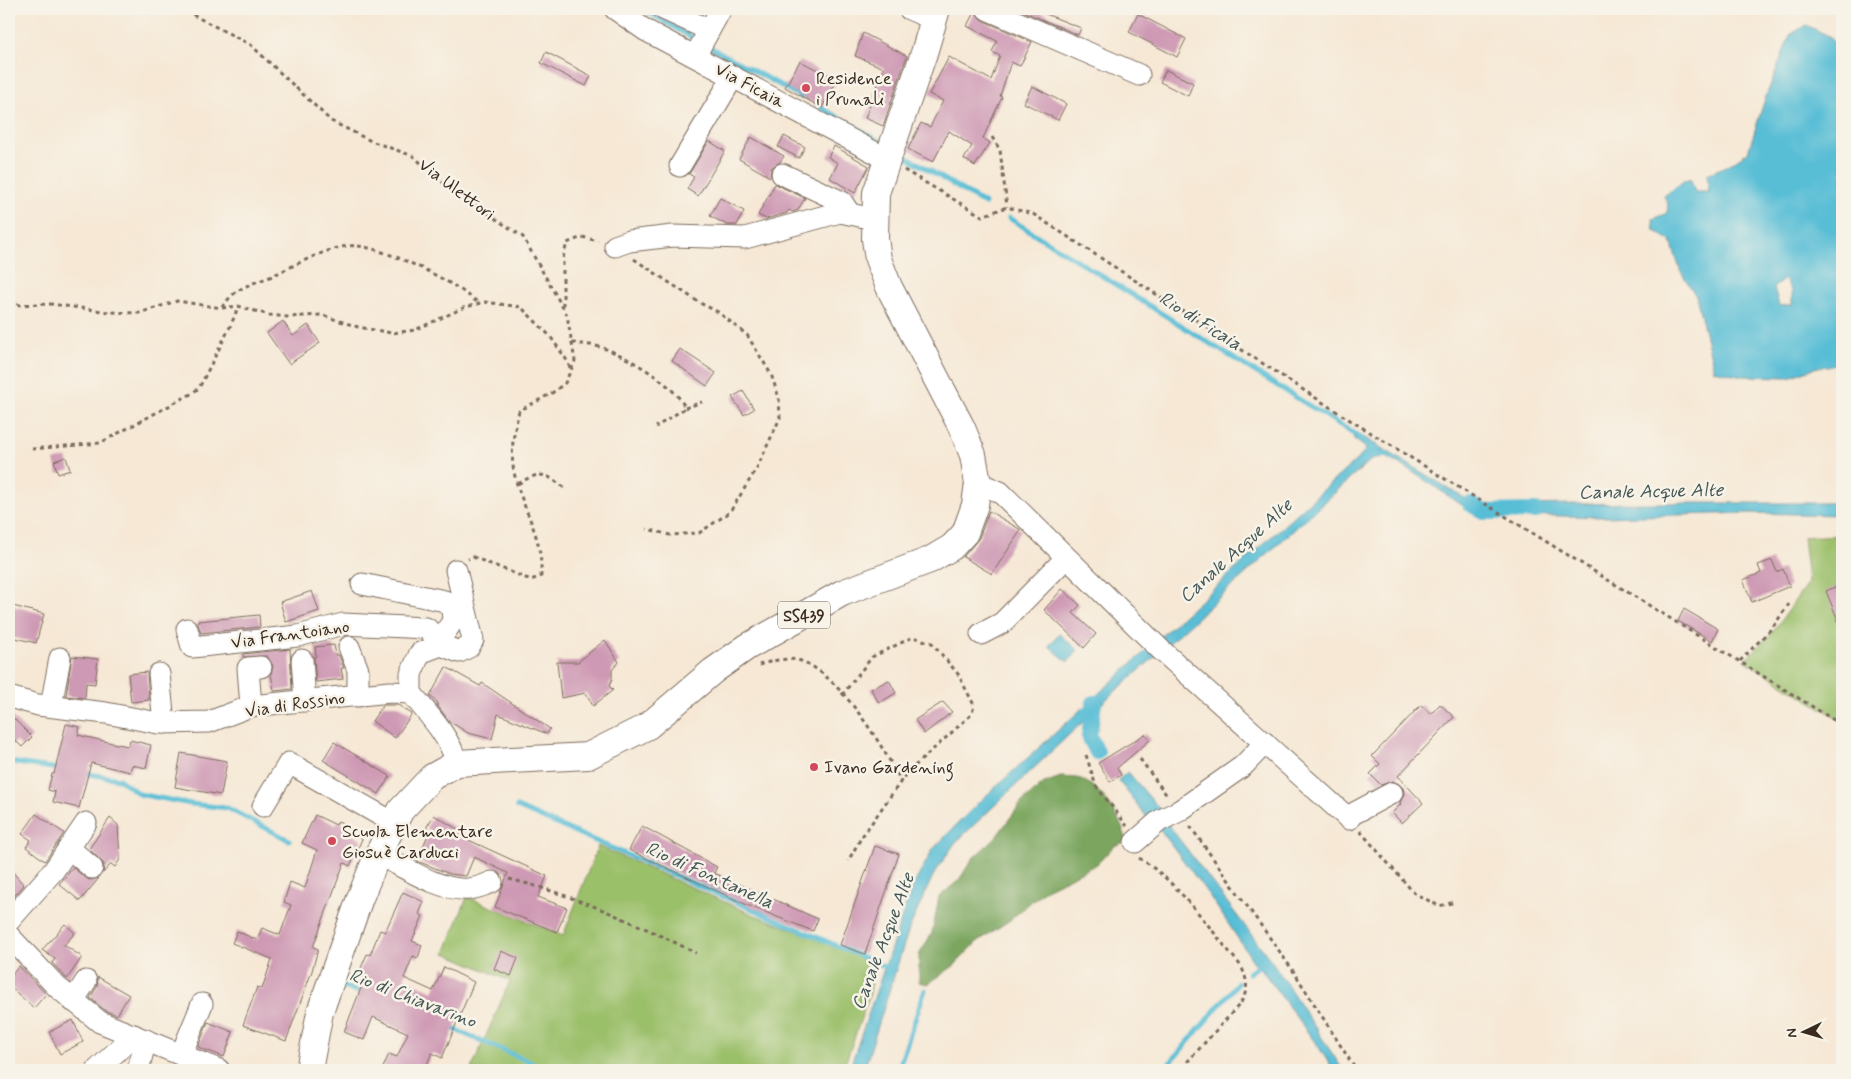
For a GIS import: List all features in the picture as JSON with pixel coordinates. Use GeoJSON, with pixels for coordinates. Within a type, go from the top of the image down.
{"type":"FeatureCollection","features":[{"type":"Feature","properties":{"kind":"main road","name":"SS439"},"geometry":{"type":"LineString","coordinates":[[309,1070],[320,1012],[360,898],[378,854],[401,810],[432,778],[457,763],[588,756],[648,726],[713,670],[747,647],[842,593],[930,560],[952,546],[965,533],[975,506],[978,483],[975,462],[962,428],[889,287],[862,216],[876,193],[936,14]]}},
{"type":"Feature","properties":{"kind":"street","name":"Via Ficaia"},"geometry":{"type":"LineString","coordinates":[[615,9],[645,30],[887,158]]}},
{"type":"Feature","properties":{"kind":"street"},"geometry":{"type":"LineString","coordinates":[[663,9],[709,30]]}},
{"type":"Feature","properties":{"kind":"street"},"geometry":{"type":"LineString","coordinates":[[695,56],[721,9]]}},
{"type":"Feature","properties":{"kind":"street"},"geometry":{"type":"LineString","coordinates":[[909,9],[936,14]]}},
{"type":"Feature","properties":{"kind":"street"},"geometry":{"type":"LineString","coordinates":[[987,9],[1139,75]]}},
{"type":"Feature","properties":{"kind":"street"},"geometry":{"type":"LineString","coordinates":[[680,166],[733,77]]}},
{"type":"Feature","properties":{"kind":"street"},"geometry":{"type":"LineString","coordinates":[[782,174],[842,202],[862,216]]}},
{"type":"Feature","properties":{"kind":"street"},"geometry":{"type":"LineString","coordinates":[[615,246],[630,241],[673,236],[745,238],[840,212],[862,216]]}},
{"type":"Feature","properties":{"kind":"street"},"geometry":{"type":"LineString","coordinates":[[978,483],[1000,492],[1157,646],[1348,818],[1392,793]]}},
{"type":"Feature","properties":{"kind":"street"},"geometry":{"type":"LineString","coordinates":[[980,634],[1002,623],[1066,558]]}},
{"type":"Feature","properties":{"kind":"street"},"geometry":{"type":"LineString","coordinates":[[439,641],[459,652],[469,647],[473,640],[456,570]]}},
{"type":"Feature","properties":{"kind":"street"},"geometry":{"type":"LineString","coordinates":[[362,584],[445,601],[452,609],[453,621],[439,641],[420,653],[411,674],[412,693],[438,726],[454,752],[457,763]]}},
{"type":"Feature","properties":{"kind":"street","name":"Via Frantoiano"},"geometry":{"type":"LineString","coordinates":[[189,638],[298,636],[343,624],[426,628],[439,641]]}},
{"type":"Feature","properties":{"kind":"street"},"geometry":{"type":"LineString","coordinates":[[349,647],[358,670],[358,696]]}},
{"type":"Feature","properties":{"kind":"street"},"geometry":{"type":"LineString","coordinates":[[52,706],[60,658]]}},
{"type":"Feature","properties":{"kind":"street"},"geometry":{"type":"LineString","coordinates":[[302,660],[305,702]]}},
{"type":"Feature","properties":{"kind":"street"},"geometry":{"type":"LineString","coordinates":[[251,706],[248,668],[261,667]]}},
{"type":"Feature","properties":{"kind":"street"},"geometry":{"type":"LineString","coordinates":[[159,674],[164,723]]}},
{"type":"Feature","properties":{"kind":"street","name":"Via di Rossino"},"geometry":{"type":"LineString","coordinates":[[9,691],[52,706],[164,723],[209,722],[251,706],[390,692],[412,693]]}},
{"type":"Feature","properties":{"kind":"street"},"geometry":{"type":"LineString","coordinates":[[416,721],[457,763]]}},
{"type":"Feature","properties":{"kind":"street"},"geometry":{"type":"LineString","coordinates":[[1135,842],[1159,821],[1179,812],[1243,766],[1265,743]]}},
{"type":"Feature","properties":{"kind":"street"},"geometry":{"type":"LineString","coordinates":[[263,806],[289,763],[394,823]]}},
{"type":"Feature","properties":{"kind":"street"},"geometry":{"type":"LineString","coordinates":[[9,921],[54,870],[86,823]]}},
{"type":"Feature","properties":{"kind":"street"},"geometry":{"type":"LineString","coordinates":[[69,848],[92,868]]}},
{"type":"Feature","properties":{"kind":"street"},"geometry":{"type":"LineString","coordinates":[[378,854],[431,881],[468,889],[492,882]]}},
{"type":"Feature","properties":{"kind":"street"},"geometry":{"type":"LineString","coordinates":[[9,936],[73,1001],[100,1022],[218,1070]]}},
{"type":"Feature","properties":{"kind":"street"},"geometry":{"type":"LineString","coordinates":[[73,1001],[86,981]]}},
{"type":"Feature","properties":{"kind":"street"},"geometry":{"type":"LineString","coordinates":[[182,1055],[202,1004]]}},
{"type":"Feature","properties":{"kind":"street"},"geometry":{"type":"LineString","coordinates":[[97,1070],[140,1038]]}},
{"type":"Feature","properties":{"kind":"street"},"geometry":{"type":"LineString","coordinates":[[138,1070],[140,1038]]}},
{"type":"Feature","properties":{"kind":"path","name":"Via Ulettori"},"geometry":{"type":"LineString","coordinates":[[187,9],[195,16],[252,45],[331,121],[371,142],[413,156],[448,187],[523,237],[567,315],[575,361],[571,370]]}},
{"type":"Feature","properties":{"kind":"path"},"geometry":{"type":"LineString","coordinates":[[992,137],[1000,150],[1007,207]]}},
{"type":"Feature","properties":{"kind":"path"},"geometry":{"type":"LineString","coordinates":[[887,158],[982,216],[1007,207],[1033,214],[1342,414],[1842,725]]}},
{"type":"Feature","properties":{"kind":"path"},"geometry":{"type":"LineString","coordinates":[[563,307],[563,258],[567,243],[582,237],[615,246],[700,303],[718,312],[747,335],[771,374],[779,398],[780,418],[756,468],[730,512],[699,533],[670,535],[647,529]]}},
{"type":"Feature","properties":{"kind":"path"},"geometry":{"type":"LineString","coordinates":[[222,308],[242,286],[324,253],[358,246],[417,266],[468,294],[478,304]]}},
{"type":"Feature","properties":{"kind":"path"},"geometry":{"type":"LineString","coordinates":[[9,305],[51,304],[109,312],[139,313],[177,301],[222,308],[238,306],[269,315],[288,317],[322,315],[358,327],[392,333],[415,330],[485,302],[521,307],[550,336],[566,359],[571,370],[565,383],[552,393],[519,411],[512,441],[514,472],[538,538],[542,558],[541,576],[531,580],[520,577],[473,557],[462,562],[456,570]]}},
{"type":"Feature","properties":{"kind":"path"},"geometry":{"type":"LineString","coordinates":[[32,449],[100,443],[191,394],[199,388],[231,325],[238,306]]}},
{"type":"Feature","properties":{"kind":"path"},"geometry":{"type":"LineString","coordinates":[[572,342],[605,348],[644,368],[681,398],[685,408]]}},
{"type":"Feature","properties":{"kind":"path"},"geometry":{"type":"LineString","coordinates":[[656,427],[685,408],[702,402]]}},
{"type":"Feature","properties":{"kind":"path"},"geometry":{"type":"LineString","coordinates":[[518,484],[533,475],[546,475],[567,490]]}},
{"type":"Feature","properties":{"kind":"path"},"geometry":{"type":"LineString","coordinates":[[1740,661],[1772,628],[1789,604]]}},
{"type":"Feature","properties":{"kind":"path"},"geometry":{"type":"LineString","coordinates":[[842,695],[872,657],[913,637],[932,643],[958,674],[974,705],[972,714],[901,781],[861,838],[848,861]]}},
{"type":"Feature","properties":{"kind":"path"},"geometry":{"type":"LineString","coordinates":[[754,667],[778,659],[803,662],[831,682],[860,714],[901,781]]}},
{"type":"Feature","properties":{"kind":"path"},"geometry":{"type":"LineString","coordinates":[[1086,755],[1096,786],[1121,816],[1135,842],[1134,850],[1138,857],[1148,863],[1180,893],[1241,966],[1246,978],[1247,992],[1240,1004],[1180,1070]]}},
{"type":"Feature","properties":{"kind":"path"},"geometry":{"type":"LineString","coordinates":[[1140,759],[1292,969],[1356,1070]]}},
{"type":"Feature","properties":{"kind":"path"},"geometry":{"type":"LineString","coordinates":[[1348,818],[1414,893],[1439,906],[1455,902]]}},
{"type":"Feature","properties":{"kind":"path"},"geometry":{"type":"LineString","coordinates":[[492,882],[506,878],[576,899],[627,918],[696,952]]}},
{"type":"Feature","properties":{"kind":"green space"},"geometry":{"type":"Polygon","coordinates":[[[1842,535],[1842,721],[1744,660],[1772,633],[1808,582],[1803,537],[1842,535]]]}},
{"type":"Feature","properties":{"kind":"green space"},"geometry":{"type":"Polygon","coordinates":[[[1061,777],[1081,779],[1097,790],[1115,814],[1127,841],[1114,846],[1097,864],[1046,889],[1010,920],[977,942],[955,965],[928,984],[919,982],[919,955],[932,933],[939,897],[959,880],[973,858],[996,837],[1022,802],[1044,783],[1061,777]]]}},
{"type":"Feature","properties":{"kind":"green space"},"geometry":{"type":"Polygon","coordinates":[[[598,846],[752,914],[874,960],[870,993],[843,1070],[471,1070],[510,981],[445,953],[467,897],[563,936],[598,846]]]}},
{"type":"Feature","properties":{"kind":"water"},"geometry":{"type":"Polygon","coordinates":[[[1806,25],[1829,36],[1842,55],[1842,364],[1814,368],[1789,377],[1743,376],[1714,370],[1696,296],[1680,270],[1671,241],[1654,230],[1653,219],[1667,213],[1668,204],[1664,196],[1685,180],[1691,180],[1695,192],[1709,192],[1707,174],[1727,166],[1748,152],[1765,99],[1790,35],[1806,25]],[[1785,279],[1774,287],[1779,306],[1792,305],[1792,292],[1785,279]]]}},
{"type":"Feature","properties":{"kind":"water"},"geometry":{"type":"Polygon","coordinates":[[[1355,432],[1496,517],[1479,514],[1465,507],[1402,465],[1385,457],[1372,459],[1166,646],[1159,638],[1363,454],[1366,448],[1354,439],[1355,432]]]}},
{"type":"Feature","properties":{"kind":"water"},"geometry":{"type":"Polygon","coordinates":[[[1842,503],[1842,515],[1749,513],[1603,517],[1518,515],[1507,505],[1842,503]]]}},
{"type":"Feature","properties":{"kind":"water"},"geometry":{"type":"Polygon","coordinates":[[[1059,634],[1078,650],[1068,662],[1049,646],[1059,634]]]}},
{"type":"Feature","properties":{"kind":"water"},"geometry":{"type":"Polygon","coordinates":[[[1150,647],[1157,655],[1109,697],[955,843],[933,876],[909,929],[864,1070],[849,1070],[912,888],[933,849],[978,803],[1150,647]]]}},
{"type":"Feature","properties":{"kind":"water"},"geometry":{"type":"Polygon","coordinates":[[[1128,772],[1162,812],[1149,820],[1118,780],[1128,772]]]}},
{"type":"Feature","properties":{"kind":"water"},"geometry":{"type":"Polygon","coordinates":[[[1167,823],[1273,963],[1343,1070],[1333,1070],[1320,1049],[1261,969],[1257,967],[1211,898],[1159,828],[1167,823]]]}},
{"type":"Feature","properties":{"kind":"building"},"geometry":{"type":"Polygon","coordinates":[[[1018,9],[1033,9],[1081,28],[1078,35],[1018,9]]]}},
{"type":"Feature","properties":{"kind":"building"},"geometry":{"type":"Polygon","coordinates":[[[975,10],[982,20],[1032,42],[1020,66],[1011,62],[1000,96],[1002,97],[983,138],[990,143],[975,166],[964,159],[972,146],[949,131],[933,162],[908,149],[921,123],[930,127],[943,101],[929,94],[949,57],[991,80],[1000,56],[992,52],[997,41],[967,26],[975,10]]]}},
{"type":"Feature","properties":{"kind":"building"},"geometry":{"type":"Polygon","coordinates":[[[1138,14],[1186,39],[1177,57],[1129,32],[1138,14]]]}},
{"type":"Feature","properties":{"kind":"building"},"geometry":{"type":"Polygon","coordinates":[[[863,33],[907,56],[883,126],[865,118],[884,68],[855,56],[863,33]]]}},
{"type":"Feature","properties":{"kind":"building"},"geometry":{"type":"Polygon","coordinates":[[[546,52],[591,76],[586,86],[541,63],[546,52]]]}},
{"type":"Feature","properties":{"kind":"building"},"geometry":{"type":"Polygon","coordinates":[[[800,61],[837,80],[822,108],[785,87],[800,61]]]}},
{"type":"Feature","properties":{"kind":"building"},"geometry":{"type":"Polygon","coordinates":[[[1166,70],[1193,83],[1188,96],[1160,82],[1166,70]]]}},
{"type":"Feature","properties":{"kind":"building"},"geometry":{"type":"Polygon","coordinates":[[[1032,86],[1066,104],[1058,120],[1024,103],[1032,86]]]}},
{"type":"Feature","properties":{"kind":"building"},"geometry":{"type":"Polygon","coordinates":[[[784,136],[805,147],[799,158],[778,147],[784,136]]]}},
{"type":"Feature","properties":{"kind":"building"},"geometry":{"type":"Polygon","coordinates":[[[751,137],[784,156],[780,162],[771,168],[770,177],[739,159],[751,137]]]}},
{"type":"Feature","properties":{"kind":"building"},"geometry":{"type":"Polygon","coordinates":[[[709,141],[725,151],[698,196],[687,189],[694,177],[689,174],[709,141]]]}},
{"type":"Feature","properties":{"kind":"building"},"geometry":{"type":"Polygon","coordinates":[[[834,146],[869,166],[855,193],[830,178],[838,163],[828,157],[834,146]]]}},
{"type":"Feature","properties":{"kind":"building"},"geometry":{"type":"Polygon","coordinates":[[[775,184],[805,198],[798,210],[793,212],[789,210],[787,213],[766,219],[758,215],[775,184]]]}},
{"type":"Feature","properties":{"kind":"building"},"geometry":{"type":"Polygon","coordinates":[[[720,198],[744,211],[737,225],[727,225],[710,216],[720,198]]]}},
{"type":"Feature","properties":{"kind":"building"},"geometry":{"type":"Polygon","coordinates":[[[283,321],[293,336],[308,325],[320,343],[289,364],[267,333],[283,321]]]}},
{"type":"Feature","properties":{"kind":"building"},"geometry":{"type":"Polygon","coordinates":[[[680,349],[716,373],[707,386],[672,361],[680,349]]]}},
{"type":"Feature","properties":{"kind":"building"},"geometry":{"type":"Polygon","coordinates":[[[743,391],[754,409],[744,415],[732,397],[743,391]]]}},
{"type":"Feature","properties":{"kind":"building"},"geometry":{"type":"Polygon","coordinates":[[[66,457],[70,470],[58,474],[54,461],[66,457]]]}},
{"type":"Feature","properties":{"kind":"building"},"geometry":{"type":"Polygon","coordinates":[[[989,511],[1021,530],[992,574],[963,557],[979,538],[989,511]]]}},
{"type":"Feature","properties":{"kind":"building"},"geometry":{"type":"Polygon","coordinates":[[[1772,560],[1777,572],[1783,569],[1790,586],[1752,602],[1743,580],[1761,573],[1758,565],[1772,560]]]}},
{"type":"Feature","properties":{"kind":"building"},"geometry":{"type":"Polygon","coordinates":[[[1842,584],[1842,630],[1826,591],[1842,584]]]}},
{"type":"Feature","properties":{"kind":"building"},"geometry":{"type":"Polygon","coordinates":[[[1062,589],[1080,605],[1073,613],[1096,634],[1084,648],[1044,610],[1062,589]]]}},
{"type":"Feature","properties":{"kind":"building"},"geometry":{"type":"Polygon","coordinates":[[[312,591],[319,611],[286,622],[280,602],[312,591]]]}},
{"type":"Feature","properties":{"kind":"building"},"geometry":{"type":"Polygon","coordinates":[[[9,605],[44,614],[36,643],[11,637],[12,632],[9,632],[9,605]]]}},
{"type":"Feature","properties":{"kind":"building"},"geometry":{"type":"Polygon","coordinates":[[[1684,609],[1718,629],[1712,641],[1678,621],[1684,609]]]}},
{"type":"Feature","properties":{"kind":"building"},"geometry":{"type":"Polygon","coordinates":[[[259,615],[260,627],[201,633],[198,624],[198,621],[259,615]]]}},
{"type":"Feature","properties":{"kind":"building"},"geometry":{"type":"Polygon","coordinates":[[[605,640],[619,662],[612,670],[612,680],[609,686],[613,690],[593,706],[586,693],[561,698],[557,662],[578,662],[605,640]]]}},
{"type":"Feature","properties":{"kind":"building"},"geometry":{"type":"Polygon","coordinates":[[[334,645],[336,655],[339,655],[344,668],[341,668],[343,679],[316,682],[315,647],[334,645]]]}},
{"type":"Feature","properties":{"kind":"building"},"geometry":{"type":"Polygon","coordinates":[[[290,649],[292,689],[274,691],[271,674],[273,666],[267,656],[243,657],[243,654],[290,649]]]}},
{"type":"Feature","properties":{"kind":"building"},"geometry":{"type":"Polygon","coordinates":[[[72,656],[98,659],[95,684],[86,683],[85,698],[66,696],[72,656]]]}},
{"type":"Feature","properties":{"kind":"building"},"geometry":{"type":"Polygon","coordinates":[[[446,667],[480,686],[482,683],[550,729],[547,734],[498,714],[492,739],[468,733],[449,721],[437,705],[438,703],[430,696],[446,667]]]}},
{"type":"Feature","properties":{"kind":"building"},"geometry":{"type":"Polygon","coordinates":[[[147,672],[149,700],[131,702],[128,674],[147,672]]]}},
{"type":"Feature","properties":{"kind":"building"},"geometry":{"type":"Polygon","coordinates":[[[889,680],[896,693],[879,703],[871,689],[889,680]]]}},
{"type":"Feature","properties":{"kind":"building"},"geometry":{"type":"Polygon","coordinates":[[[943,702],[952,712],[924,734],[915,720],[943,702]]]}},
{"type":"Feature","properties":{"kind":"building"},"geometry":{"type":"Polygon","coordinates":[[[1440,704],[1454,717],[1398,776],[1423,803],[1402,823],[1392,813],[1401,804],[1404,794],[1403,788],[1393,781],[1381,785],[1370,774],[1380,764],[1372,756],[1421,705],[1431,714],[1440,704]]]}},
{"type":"Feature","properties":{"kind":"building"},"geometry":{"type":"Polygon","coordinates":[[[383,705],[398,705],[412,714],[395,738],[372,721],[383,705]]]}},
{"type":"Feature","properties":{"kind":"building"},"geometry":{"type":"Polygon","coordinates":[[[9,714],[32,737],[22,747],[16,741],[9,748],[9,714]]]}},
{"type":"Feature","properties":{"kind":"building"},"geometry":{"type":"Polygon","coordinates":[[[66,724],[80,727],[78,735],[128,746],[130,740],[151,745],[146,768],[132,765],[130,772],[91,763],[79,808],[53,802],[55,792],[48,790],[52,774],[54,774],[66,724]]]}},
{"type":"Feature","properties":{"kind":"building"},"geometry":{"type":"Polygon","coordinates":[[[1145,734],[1150,740],[1117,768],[1121,775],[1110,782],[1098,763],[1145,734]]]}},
{"type":"Feature","properties":{"kind":"building"},"geometry":{"type":"Polygon","coordinates":[[[334,742],[390,776],[379,794],[323,760],[334,742]]]}},
{"type":"Feature","properties":{"kind":"building"},"geometry":{"type":"Polygon","coordinates":[[[181,753],[227,761],[221,795],[175,787],[181,753]]]}},
{"type":"Feature","properties":{"kind":"building"},"geometry":{"type":"Polygon","coordinates":[[[36,814],[64,833],[45,861],[26,847],[31,840],[22,834],[36,814]]]}},
{"type":"Feature","properties":{"kind":"building"},"geometry":{"type":"Polygon","coordinates":[[[315,815],[336,825],[338,821],[349,826],[346,832],[362,839],[350,866],[344,863],[313,947],[318,949],[312,971],[286,1041],[243,1025],[257,987],[262,989],[272,959],[232,943],[237,931],[257,940],[262,928],[280,935],[291,905],[284,902],[290,882],[305,888],[317,850],[302,843],[315,815]]]}},
{"type":"Feature","properties":{"kind":"building"},"geometry":{"type":"Polygon","coordinates":[[[434,815],[464,833],[462,837],[547,876],[538,897],[567,908],[557,932],[495,907],[508,873],[474,857],[466,876],[450,874],[417,861],[430,830],[426,828],[434,815]]]}},
{"type":"Feature","properties":{"kind":"building"},"geometry":{"type":"Polygon","coordinates":[[[110,818],[118,825],[120,859],[115,867],[111,864],[103,873],[104,864],[89,849],[110,818]]]}},
{"type":"Feature","properties":{"kind":"building"},"geometry":{"type":"Polygon","coordinates":[[[642,826],[717,867],[714,873],[818,919],[813,931],[747,905],[629,850],[642,826]]]}},
{"type":"Feature","properties":{"kind":"building"},"geometry":{"type":"Polygon","coordinates":[[[875,846],[899,854],[865,954],[840,945],[875,846]]]}},
{"type":"Feature","properties":{"kind":"building"},"geometry":{"type":"Polygon","coordinates":[[[9,868],[24,885],[9,902],[9,868]]]}},
{"type":"Feature","properties":{"kind":"building"},"geometry":{"type":"Polygon","coordinates":[[[73,868],[89,880],[99,878],[80,901],[59,884],[73,868]]]}},
{"type":"Feature","properties":{"kind":"building"},"geometry":{"type":"Polygon","coordinates":[[[403,892],[424,902],[419,914],[423,916],[412,941],[422,945],[418,958],[413,956],[404,978],[433,991],[444,967],[474,982],[442,1058],[432,1053],[425,1069],[428,1070],[382,1070],[389,1054],[397,1057],[408,1033],[373,1017],[364,1040],[344,1032],[364,978],[358,975],[367,954],[370,955],[380,930],[385,932],[403,892]]]}},
{"type":"Feature","properties":{"kind":"building"},"geometry":{"type":"Polygon","coordinates":[[[65,924],[75,933],[64,945],[82,957],[67,979],[52,963],[55,959],[42,950],[65,924]]]}},
{"type":"Feature","properties":{"kind":"building"},"geometry":{"type":"Polygon","coordinates":[[[501,951],[518,958],[511,976],[494,969],[501,951]]]}},
{"type":"Feature","properties":{"kind":"building"},"geometry":{"type":"Polygon","coordinates":[[[19,966],[46,994],[34,1008],[9,986],[9,978],[19,966]]]}},
{"type":"Feature","properties":{"kind":"building"},"geometry":{"type":"Polygon","coordinates":[[[98,977],[129,995],[117,1015],[106,1011],[90,998],[97,987],[98,977]]]}},
{"type":"Feature","properties":{"kind":"building"},"geometry":{"type":"Polygon","coordinates":[[[73,1020],[83,1042],[60,1054],[49,1032],[73,1020]]]}},
{"type":"Feature","properties":{"kind":"building"},"geometry":{"type":"Polygon","coordinates":[[[208,1022],[233,1032],[224,1057],[198,1047],[208,1022]]]}},
{"type":"Feature","properties":{"kind":"waterway","name":"Rio di Ficaia"},"geometry":{"type":"LineString","coordinates":[[643,9],[698,41]]}},
{"type":"Feature","properties":{"kind":"waterway","name":"Rio di Ficaia"},"geometry":{"type":"LineString","coordinates":[[706,45],[802,97]]}},
{"type":"Feature","properties":{"kind":"waterway","name":"Rio di Ficaia"},"geometry":{"type":"LineString","coordinates":[[818,106],[881,142]]}},
{"type":"Feature","properties":{"kind":"waterway","name":"Rio di Ficaia"},"geometry":{"type":"LineString","coordinates":[[901,153],[985,204]]}},
{"type":"Feature","properties":{"kind":"waterway","name":"Rio di Ficaia"},"geometry":{"type":"LineString","coordinates":[[1009,218],[1361,438]]}},
{"type":"Feature","properties":{"kind":"waterway","name":"Canale Acque Alte"},"geometry":{"type":"LineString","coordinates":[[1470,504],[1485,512],[1536,511]]}},
{"type":"Feature","properties":{"kind":"waterway"},"geometry":{"type":"LineString","coordinates":[[1094,703],[1089,736],[1097,752]]}},
{"type":"Feature","properties":{"kind":"waterway","name":"Rio di Fontanella"},"geometry":{"type":"LineString","coordinates":[[9,762],[60,769]]}},
{"type":"Feature","properties":{"kind":"waterway","name":"Rio di Fontanella"},"geometry":{"type":"LineString","coordinates":[[83,773],[119,779],[139,794],[191,804],[227,808],[289,840]]}},
{"type":"Feature","properties":{"kind":"waterway","name":"Rio di Fontanella"},"geometry":{"type":"LineString","coordinates":[[517,807],[890,969]]}},
{"type":"Feature","properties":{"kind":"waterway"},"geometry":{"type":"LineString","coordinates":[[1249,973],[1257,967]]}},
{"type":"Feature","properties":{"kind":"waterway"},"geometry":{"type":"LineString","coordinates":[[1164,1070],[1238,983]]}},
{"type":"Feature","properties":{"kind":"waterway","name":"Rio di Chiavarino"},"geometry":{"type":"LineString","coordinates":[[337,984],[364,994]]}},
{"type":"Feature","properties":{"kind":"waterway"},"geometry":{"type":"LineString","coordinates":[[898,1070],[925,990]]}},
{"type":"Feature","properties":{"kind":"waterway","name":"Rio di Chiavarino"},"geometry":{"type":"LineString","coordinates":[[449,1027],[549,1070]]}},
{"type":"Feature","properties":{"kind":"place","name":"Residence i Prunali"},"geometry":{"type":"Point","coordinates":[806,88]}},
{"type":"Feature","properties":{"kind":"place","name":"Ivano Gardening"},"geometry":{"type":"Point","coordinates":[814,767]}},
{"type":"Feature","properties":{"kind":"place","name":"Scuola Elementare Giosuè Carducci"},"geometry":{"type":"Point","coordinates":[332,841]}}]}
